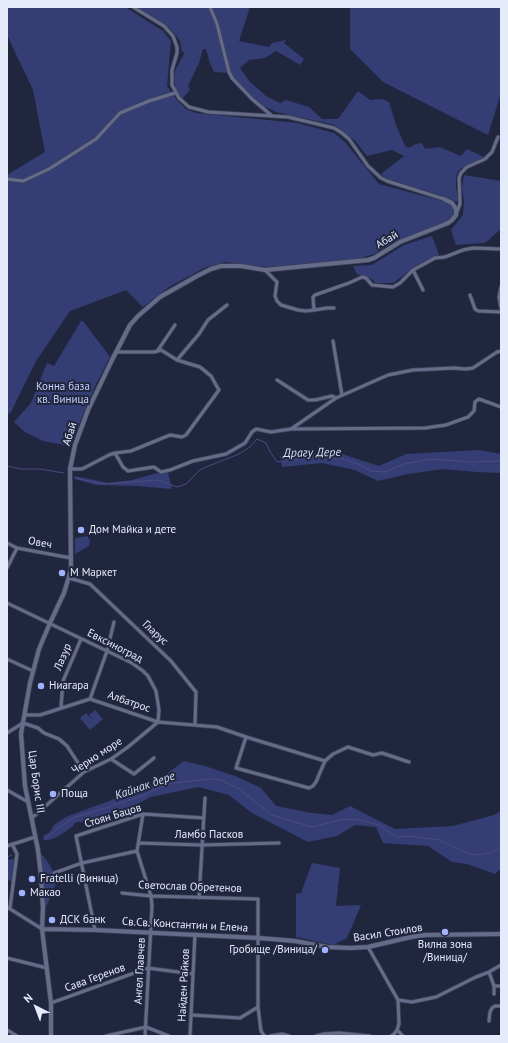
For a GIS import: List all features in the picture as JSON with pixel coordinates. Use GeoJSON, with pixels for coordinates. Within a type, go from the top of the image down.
{"type":"FeatureCollection","features":[{"type":"Feature","properties":{"kind":"street"},"geometry":{"type":"LineString","coordinates":[[132,7],[164,26],[173,36],[177,47],[176,60],[171,78],[175,93],[184,103],[198,110],[208,112],[271,115],[305,120],[334,128],[349,139],[368,166],[381,178],[407,188],[444,199],[452,203],[457,212]]}},
{"type":"Feature","properties":{"kind":"street"},"geometry":{"type":"LineString","coordinates":[[210,7],[217,24],[221,43],[232,78],[252,99],[271,115]]}},
{"type":"Feature","properties":{"kind":"street"},"geometry":{"type":"LineString","coordinates":[[7,179],[23,181],[49,169],[96,139],[120,113],[149,101],[175,93]]}},
{"type":"Feature","properties":{"kind":"street"},"geometry":{"type":"LineString","coordinates":[[457,212],[460,204],[459,178],[461,173],[467,167],[484,159],[492,152],[498,137]]}},
{"type":"Feature","properties":{"kind":"street","name":"Абай"},"geometry":{"type":"LineString","coordinates":[[70,537],[70,469],[75,445],[88,410],[116,352],[130,325],[144,310],[160,297],[211,269],[230,265],[265,270],[368,260],[412,236],[448,223],[457,212]]}},
{"type":"Feature","properties":{"kind":"street"},"geometry":{"type":"LineString","coordinates":[[314,310],[315,295],[364,276],[372,285],[393,287],[400,283],[413,270],[435,258],[473,248],[501,249]]}},
{"type":"Feature","properties":{"kind":"street"},"geometry":{"type":"LineString","coordinates":[[265,270],[277,282],[275,296],[277,302],[281,305],[306,311],[334,308]]}},
{"type":"Feature","properties":{"kind":"street"},"geometry":{"type":"LineString","coordinates":[[413,270],[423,290]]}},
{"type":"Feature","properties":{"kind":"street"},"geometry":{"type":"LineString","coordinates":[[501,287],[499,297],[501,308]]}},
{"type":"Feature","properties":{"kind":"street"},"geometry":{"type":"LineString","coordinates":[[470,295],[473,306],[478,311],[501,312]]}},
{"type":"Feature","properties":{"kind":"street"},"geometry":{"type":"LineString","coordinates":[[177,360],[208,320],[227,305]]}},
{"type":"Feature","properties":{"kind":"street"},"geometry":{"type":"LineString","coordinates":[[158,350],[175,325]]}},
{"type":"Feature","properties":{"kind":"street"},"geometry":{"type":"LineString","coordinates":[[333,341],[342,395]]}},
{"type":"Feature","properties":{"kind":"street"},"geometry":{"type":"LineString","coordinates":[[70,469],[82,469],[109,455],[131,451],[170,435],[182,437],[186,435],[218,393],[219,390],[211,376],[200,367],[177,360],[161,350],[154,352],[116,352]]}},
{"type":"Feature","properties":{"kind":"street"},"geometry":{"type":"LineString","coordinates":[[291,429],[336,398],[388,375],[405,371],[439,368],[473,368],[497,352],[501,351]]}},
{"type":"Feature","properties":{"kind":"street"},"geometry":{"type":"LineString","coordinates":[[277,380],[308,400],[332,396],[336,398]]}},
{"type":"Feature","properties":{"kind":"street"},"geometry":{"type":"LineString","coordinates":[[115,453],[123,468],[128,471],[154,467],[161,472],[193,461],[226,454],[245,442],[256,429],[271,432],[291,429],[425,428],[446,425],[468,417],[474,411],[475,402],[479,399],[501,407]]}},
{"type":"Feature","properties":{"kind":"street","name":"Цар Борис III"},"geometry":{"type":"LineString","coordinates":[[51,1036],[51,1003],[42,929],[43,908],[41,876],[32,818],[25,786],[21,734],[33,671],[39,650],[69,578],[71,558],[70,537]]}},
{"type":"Feature","properties":{"kind":"street","name":"Овеч"},"geometry":{"type":"LineString","coordinates":[[7,543],[17,548],[71,558]]}},
{"type":"Feature","properties":{"kind":"street"},"geometry":{"type":"LineString","coordinates":[[7,568],[17,548]]}},
{"type":"Feature","properties":{"kind":"street","name":"Гларус"},"geometry":{"type":"LineString","coordinates":[[69,578],[90,584],[171,660],[196,692],[195,725]]}},
{"type":"Feature","properties":{"kind":"street","name":"Евксиноград"},"geometry":{"type":"LineString","coordinates":[[7,603],[132,663],[143,671],[148,676],[156,691],[159,710],[158,722]]}},
{"type":"Feature","properties":{"kind":"street"},"geometry":{"type":"LineString","coordinates":[[90,699],[107,651],[114,622]]}},
{"type":"Feature","properties":{"kind":"street","name":"Лазур"},"geometry":{"type":"LineString","coordinates":[[61,707],[63,681],[81,639]]}},
{"type":"Feature","properties":{"kind":"street"},"geometry":{"type":"LineString","coordinates":[[7,659],[33,671]]}},
{"type":"Feature","properties":{"kind":"street","name":"Албатрос"},"geometry":{"type":"LineString","coordinates":[[25,715],[40,715],[61,707],[90,699],[158,722]]}},
{"type":"Feature","properties":{"kind":"street"},"geometry":{"type":"LineString","coordinates":[[158,722],[217,727],[325,761]]}},
{"type":"Feature","properties":{"kind":"street","name":"Черно море"},"geometry":{"type":"LineString","coordinates":[[32,818],[84,772],[111,759],[158,722]]}},
{"type":"Feature","properties":{"kind":"street"},"geometry":{"type":"LineString","coordinates":[[7,733],[23,723],[38,728],[67,746],[84,772]]}},
{"type":"Feature","properties":{"kind":"street"},"geometry":{"type":"LineString","coordinates":[[246,737],[236,768],[309,788],[314,786],[325,761],[333,754],[348,748],[373,755],[382,753],[409,762]]}},
{"type":"Feature","properties":{"kind":"street"},"geometry":{"type":"LineString","coordinates":[[111,759],[134,774],[154,758]]}},
{"type":"Feature","properties":{"kind":"street"},"geometry":{"type":"LineString","coordinates":[[7,790],[28,802]]}},
{"type":"Feature","properties":{"kind":"street"},"geometry":{"type":"LineString","coordinates":[[199,898],[205,798]]}},
{"type":"Feature","properties":{"kind":"street"},"geometry":{"type":"LineString","coordinates":[[54,873],[82,863],[137,851],[143,814]]}},
{"type":"Feature","properties":{"kind":"street","name":"Стоян Бацов"},"geometry":{"type":"LineString","coordinates":[[82,863],[76,836],[143,814],[204,818]]}},
{"type":"Feature","properties":{"kind":"street"},"geometry":{"type":"LineString","coordinates":[[7,846],[35,837]]}},
{"type":"Feature","properties":{"kind":"street","name":"Ламбо Пасков"},"geometry":{"type":"LineString","coordinates":[[139,843],[201,845],[279,843]]}},
{"type":"Feature","properties":{"kind":"street"},"geometry":{"type":"LineString","coordinates":[[12,844],[17,854],[8,908],[42,929]]}},
{"type":"Feature","properties":{"kind":"street","name":"Ангел Главчев"},"geometry":{"type":"LineString","coordinates":[[137,851],[151,896],[152,906],[145,1036]]}},
{"type":"Feature","properties":{"kind":"street"},"geometry":{"type":"LineString","coordinates":[[82,863],[95,930]]}},
{"type":"Feature","properties":{"kind":"street","name":"Светослав Обретенов"},"geometry":{"type":"LineString","coordinates":[[122,893],[151,896],[258,899],[259,938]]}},
{"type":"Feature","properties":{"kind":"street","name":"Св.Св. Константин и Елена"},"geometry":{"type":"LineString","coordinates":[[42,929],[196,934],[295,941],[326,946]]}},
{"type":"Feature","properties":{"kind":"street","name":"Найден Райков"},"geometry":{"type":"LineString","coordinates":[[190,1036],[196,934]]}},
{"type":"Feature","properties":{"kind":"street","name":"Васил Стоилов"},"geometry":{"type":"LineString","coordinates":[[326,946],[351,948],[368,947],[425,935],[501,934]]}},
{"type":"Feature","properties":{"kind":"street"},"geometry":{"type":"LineString","coordinates":[[259,938],[258,1007],[261,1031],[265,1036]]}},
{"type":"Feature","properties":{"kind":"street"},"geometry":{"type":"LineString","coordinates":[[368,947],[398,1000],[398,1030],[391,1036]]}},
{"type":"Feature","properties":{"kind":"street"},"geometry":{"type":"LineString","coordinates":[[7,958],[47,968]]}},
{"type":"Feature","properties":{"kind":"street"},"geometry":{"type":"LineString","coordinates":[[398,1000],[412,1002],[429,999],[489,972],[501,965]]}},
{"type":"Feature","properties":{"kind":"street","name":"Сава Геренов"},"geometry":{"type":"LineString","coordinates":[[51,1003],[148,968],[193,974]]}},
{"type":"Feature","properties":{"kind":"street"},"geometry":{"type":"LineString","coordinates":[[489,972],[494,986],[494,994]]}},
{"type":"Feature","properties":{"kind":"street"},"geometry":{"type":"LineString","coordinates":[[494,986],[501,986]]}},
{"type":"Feature","properties":{"kind":"street"},"geometry":{"type":"LineString","coordinates":[[489,1021],[492,1008],[495,1006],[501,1006]]}},
{"type":"Feature","properties":{"kind":"street"},"geometry":{"type":"LineString","coordinates":[[192,1015],[240,1018],[258,1007]]}},
{"type":"Feature","properties":{"kind":"street"},"geometry":{"type":"LineString","coordinates":[[106,1036],[146,1028],[170,1036]]}},
{"type":"Feature","properties":{"kind":"street"},"geometry":{"type":"LineString","coordinates":[[7,1030],[17,1036]]}},
{"type":"Feature","properties":{"kind":"street"},"geometry":{"type":"LineString","coordinates":[[398,1030],[404,1036]]}},
{"type":"Feature","properties":{"kind":"street"},"geometry":{"type":"LineString","coordinates":[[316,1036],[339,1033],[370,1036]]}},
{"type":"Feature","properties":{"kind":"street"},"geometry":{"type":"LineString","coordinates":[[270,1036],[282,1034],[288,1036]]}},
{"type":"Feature","properties":{"kind":"green space"},"geometry":{"type":"Polygon","coordinates":[[[7,7],[125,7],[163,31],[171,41],[167,86],[177,100],[186,109],[196,113],[298,123],[334,133],[345,142],[379,184],[446,202],[453,208],[453,215],[450,219],[444,222],[394,242],[374,254],[358,259],[267,267],[225,262],[204,268],[169,287],[143,307],[126,290],[70,311],[36,361],[11,412],[7,415],[7,175],[45,152],[33,90],[7,35],[7,7]]]}},
{"type":"Feature","properties":{"kind":"green space"},"geometry":{"type":"Polygon","coordinates":[[[136,7],[250,7],[239,41],[269,47],[272,43],[286,40],[284,43],[304,59],[300,65],[276,51],[265,58],[249,60],[240,68],[250,82],[266,96],[280,103],[286,100],[309,107],[322,119],[338,119],[358,91],[370,100],[382,99],[389,102],[396,125],[405,146],[409,148],[416,144],[422,143],[425,149],[439,147],[461,156],[467,149],[484,157],[458,171],[456,177],[457,202],[446,197],[385,178],[381,174],[404,156],[392,150],[367,156],[355,141],[335,125],[276,112],[263,106],[245,90],[230,73],[214,72],[206,49],[203,49],[199,63],[188,86],[190,90],[182,99],[176,89],[174,79],[175,71],[185,52],[182,52],[180,41],[167,26],[136,7]]]}},
{"type":"Feature","properties":{"kind":"green space"},"geometry":{"type":"Polygon","coordinates":[[[350,7],[500,7],[501,93],[488,135],[383,82],[350,49],[350,7]]]}},
{"type":"Feature","properties":{"kind":"green space"},"geometry":{"type":"Polygon","coordinates":[[[464,175],[501,181],[501,229],[485,243],[456,245],[451,230],[463,215],[464,201],[462,188],[464,175]]]}},
{"type":"Feature","properties":{"kind":"green space"},"geometry":{"type":"Polygon","coordinates":[[[432,236],[439,255],[417,265],[393,283],[376,283],[370,278],[357,274],[353,266],[372,265],[404,245],[432,236]]]}},
{"type":"Feature","properties":{"kind":"green space","name":"Конна база кв. Виница"},"geometry":{"type":"Polygon","coordinates":[[[81,321],[83,321],[110,357],[96,384],[70,446],[43,441],[25,432],[14,422],[31,403],[47,363],[54,366],[81,321]]]}},
{"type":"Feature","properties":{"kind":"green space"},"geometry":{"type":"Polygon","coordinates":[[[479,450],[501,454],[501,473],[443,469],[408,474],[378,481],[355,470],[322,463],[282,467],[280,456],[311,453],[342,454],[379,466],[406,454],[479,450]]]}},
{"type":"Feature","properties":{"kind":"green space"},"geometry":{"type":"Polygon","coordinates":[[[157,473],[168,473],[172,489],[96,485],[75,479],[74,476],[109,483],[132,480],[157,473]]]}},
{"type":"Feature","properties":{"kind":"green space"},"geometry":{"type":"Polygon","coordinates":[[[87,536],[90,540],[89,546],[75,554],[75,538],[87,536]]]}},
{"type":"Feature","properties":{"kind":"green space"},"geometry":{"type":"Polygon","coordinates":[[[95,710],[103,719],[90,730],[80,718],[86,713],[92,720],[89,715],[95,710]]]}},
{"type":"Feature","properties":{"kind":"green space"},"geometry":{"type":"Polygon","coordinates":[[[184,761],[235,776],[261,788],[276,806],[311,813],[332,815],[350,806],[395,829],[453,826],[494,815],[501,811],[501,868],[495,874],[467,864],[452,862],[428,846],[383,843],[376,827],[355,825],[337,836],[308,842],[252,813],[229,795],[198,787],[151,797],[133,806],[88,822],[76,822],[72,827],[57,837],[44,840],[43,836],[50,832],[54,825],[66,817],[125,795],[145,790],[184,761]]]}},
{"type":"Feature","properties":{"kind":"green space"},"geometry":{"type":"Polygon","coordinates":[[[38,850],[48,862],[56,878],[56,884],[43,914],[38,850]]]}},
{"type":"Feature","properties":{"kind":"green space"},"geometry":{"type":"Polygon","coordinates":[[[7,860],[15,860],[12,882],[7,879],[7,860]]]}},
{"type":"Feature","properties":{"kind":"green space"},"geometry":{"type":"Polygon","coordinates":[[[312,863],[340,868],[336,906],[361,905],[347,938],[333,945],[296,937],[296,894],[301,893],[312,863]]]}},
{"type":"Feature","properties":{"kind":"waterway","name":"Драгу Дере"},"geometry":{"type":"LineString","coordinates":[[76,478],[102,484],[158,480],[177,487],[186,484],[201,469],[239,454],[250,447],[257,439],[266,443],[277,462],[292,459],[341,458],[371,471],[385,472],[404,464],[431,459],[471,462],[501,461]]}},
{"type":"Feature","properties":{"kind":"waterway","name":"Драгу Дере"},"geometry":{"type":"LineString","coordinates":[[7,466],[21,469],[40,469],[64,473]]}},
{"type":"Feature","properties":{"kind":"waterway","name":"Кайнак дере"},"geometry":{"type":"LineString","coordinates":[[44,840],[75,817],[148,794],[151,791],[172,783],[211,779],[221,780],[238,788],[272,815],[312,827],[340,820],[353,819],[379,825],[396,837],[408,836],[439,840],[472,855],[485,854],[497,850],[501,846]]}},
{"type":"Feature","properties":{"kind":"waterway","name":"Кайнак дере"},"geometry":{"type":"LineString","coordinates":[[7,857],[12,855]]}},
{"type":"Feature","properties":{"kind":"place","name":"Дом Майка и дете"},"geometry":{"type":"Point","coordinates":[81,530]}},
{"type":"Feature","properties":{"kind":"place","name":"М Маркет"},"geometry":{"type":"Point","coordinates":[62,573]}},
{"type":"Feature","properties":{"kind":"place","name":"Ниагара"},"geometry":{"type":"Point","coordinates":[41,686]}},
{"type":"Feature","properties":{"kind":"place","name":"Поща"},"geometry":{"type":"Point","coordinates":[53,794]}},
{"type":"Feature","properties":{"kind":"place","name":"Fratelli (Виница)"},"geometry":{"type":"Point","coordinates":[32,879]}},
{"type":"Feature","properties":{"kind":"place","name":"Макао"},"geometry":{"type":"Point","coordinates":[22,893]}},
{"type":"Feature","properties":{"kind":"place","name":"ДСК банк"},"geometry":{"type":"Point","coordinates":[52,920]}},
{"type":"Feature","properties":{"kind":"place","name":"Вилна зона /Виница/"},"geometry":{"type":"Point","coordinates":[445,932]}},
{"type":"Feature","properties":{"kind":"place","name":"Гробище /Виница/"},"geometry":{"type":"Point","coordinates":[325,950]}}]}
